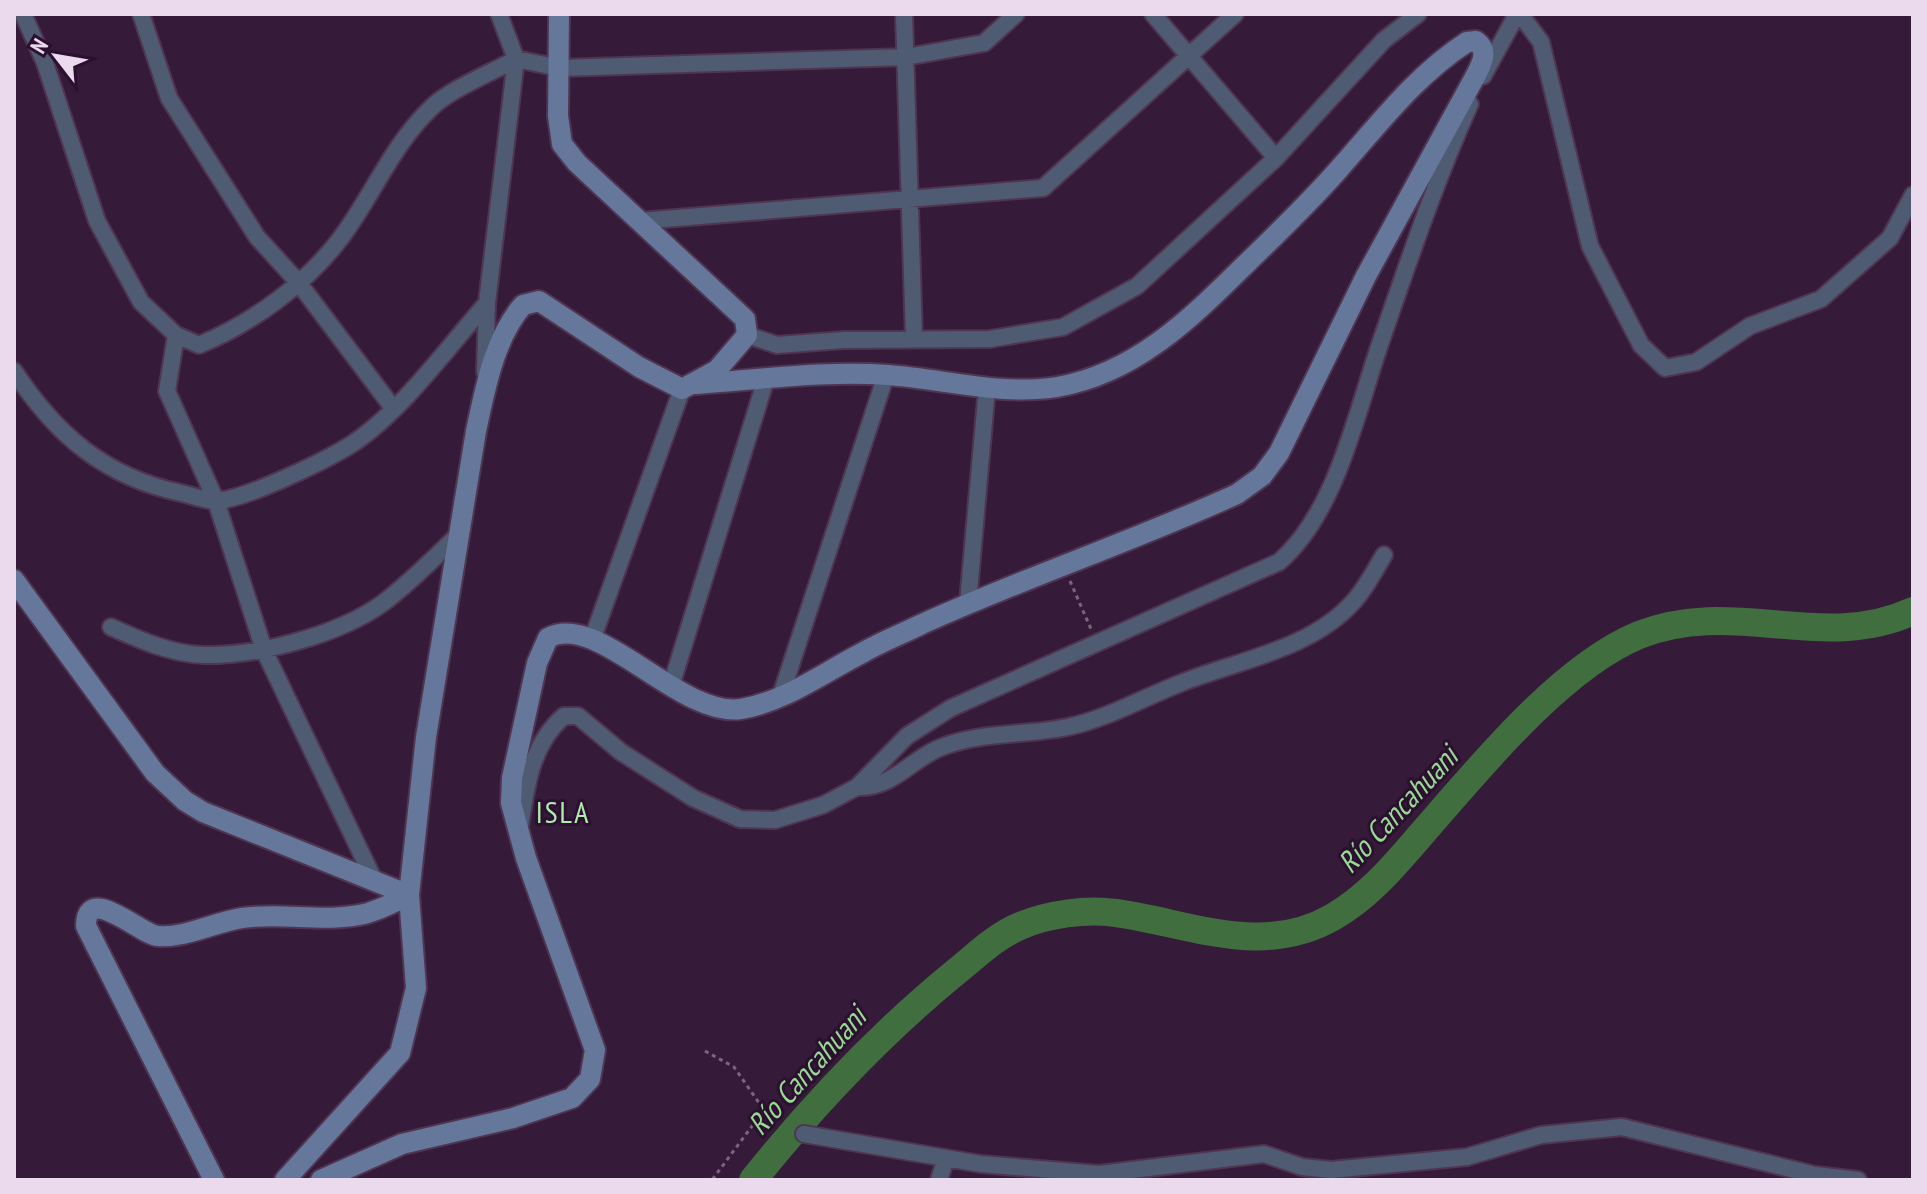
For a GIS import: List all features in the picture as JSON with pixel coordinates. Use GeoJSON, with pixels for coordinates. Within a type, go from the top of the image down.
{"type":"FeatureCollection","features":[{"type":"Feature","properties":{"kind":"street"},"geometry":{"type":"LineString","coordinates":[[23,14],[45,63],[97,221],[141,302],[176,335],[199,345],[233,331],[298,282],[339,240],[391,158],[432,106],[516,59],[560,68],[906,57],[984,43],[1016,14]]}},
{"type":"Feature","properties":{"kind":"street"},"geometry":{"type":"LineString","coordinates":[[141,14],[169,98],[257,237],[298,282],[393,408]]}},
{"type":"Feature","properties":{"kind":"street"},"geometry":{"type":"LineString","coordinates":[[285,1180],[400,1053],[416,988],[409,895],[426,737],[485,391],[487,303],[516,59],[499,14]]}},
{"type":"Feature","properties":{"kind":"street"},"geometry":{"type":"LineString","coordinates":[[559,14],[558,116],[562,144],[577,163],[745,319],[747,335],[717,370],[689,387],[592,640]]}},
{"type":"Feature","properties":{"kind":"street"},"geometry":{"type":"LineString","coordinates":[[904,14],[914,339]]}},
{"type":"Feature","properties":{"kind":"street"},"geometry":{"type":"LineString","coordinates":[[1153,14],[1276,158]]}},
{"type":"Feature","properties":{"kind":"street"},"geometry":{"type":"LineString","coordinates":[[640,221],[1043,188],[1235,14]]}},
{"type":"Feature","properties":{"kind":"street"},"geometry":{"type":"LineString","coordinates":[[747,335],[777,345],[990,339],[1063,327],[1137,286],[1276,158],[1384,40],[1418,14]]}},
{"type":"Feature","properties":{"kind":"street"},"geometry":{"type":"LineString","coordinates":[[519,833],[528,774],[550,728],[564,716],[578,716],[621,752],[693,798],[740,819],[775,820],[823,805],[857,787],[907,736],[951,708],[1279,562],[1299,545],[1317,518],[1441,169],[1480,80],[1518,14],[1541,42],[1590,246],[1641,345],[1665,368],[1696,362],[1750,326],[1821,299],[1890,238],[1913,195]]}},
{"type":"Feature","properties":{"kind":"street"},"geometry":{"type":"LineString","coordinates":[[321,1180],[415,1140],[556,1105],[578,1095],[586,1086],[595,1065],[595,1050],[519,833],[510,794],[540,650],[554,634],[571,633],[592,640],[671,686],[708,705],[728,710],[780,698],[866,650],[968,603],[1237,494],[1269,467],[1366,276],[1476,75],[1484,57],[1480,43],[1472,41],[1463,45],[1407,91],[1300,211],[1196,311],[1145,353],[1090,378],[1057,387],[987,387],[886,375],[766,379],[689,387],[649,374],[545,303],[534,301],[523,305],[513,319],[485,391]]}},
{"type":"Feature","properties":{"kind":"street"},"geometry":{"type":"LineString","coordinates":[[14,371],[41,411],[104,466],[145,486],[216,501],[295,474],[353,443],[393,408],[487,303]]}},
{"type":"Feature","properties":{"kind":"street"},"geometry":{"type":"LineString","coordinates":[[176,335],[167,391],[216,501],[264,650],[374,880]]}},
{"type":"Feature","properties":{"kind":"street"},"geometry":{"type":"LineString","coordinates":[[780,698],[886,375]]}},
{"type":"Feature","properties":{"kind":"street"},"geometry":{"type":"LineString","coordinates":[[671,686],[766,379]]}},
{"type":"Feature","properties":{"kind":"street"},"geometry":{"type":"LineString","coordinates":[[968,603],[987,387]]}},
{"type":"Feature","properties":{"kind":"street"},"geometry":{"type":"LineString","coordinates":[[111,627],[153,645],[203,655],[264,650],[344,624],[381,604],[460,533]]}},
{"type":"Feature","properties":{"kind":"street"},"geometry":{"type":"LineString","coordinates":[[857,787],[871,788],[914,766],[936,749],[990,736],[1069,727],[1200,675],[1254,660],[1312,633],[1354,602],[1384,555]]}},
{"type":"Feature","properties":{"kind":"street"},"geometry":{"type":"LineString","coordinates":[[14,580],[155,773],[185,801],[203,812],[409,895]]}},
{"type":"Feature","properties":{"kind":"street"},"geometry":{"type":"LineString","coordinates":[[214,1180],[86,926],[88,914],[104,909],[146,933],[163,936],[242,918],[364,914],[409,895]]}},
{"type":"Feature","properties":{"kind":"street"},"geometry":{"type":"LineString","coordinates":[[804,1134],[946,1158],[1099,1174],[1264,1154],[1302,1167],[1331,1170],[1467,1157],[1541,1135],[1622,1127],[1815,1175],[1858,1180]]}},
{"type":"Feature","properties":{"kind":"street"},"geometry":{"type":"LineString","coordinates":[[939,1180],[946,1158]]}},
{"type":"Feature","properties":{"kind":"path"},"geometry":{"type":"LineString","coordinates":[[1064,566],[1097,643]]}},
{"type":"Feature","properties":{"kind":"path"},"geometry":{"type":"LineString","coordinates":[[705,1051],[734,1067],[764,1110],[712,1180]]}},
{"type":"Feature","properties":{"kind":"waterway","name":"Río Cancahuani"},"geometry":{"type":"LineString","coordinates":[[753,1180],[800,1124],[876,1044],[929,994],[1011,930],[1031,922],[1079,912],[1116,913],[1225,934],[1279,935],[1306,929],[1333,917],[1369,891],[1520,724],[1579,671],[1609,650],[1639,635],[1674,625],[1709,621],[1845,627],[1879,623],[1913,611]]}},
{"type":"Feature","properties":{"kind":"district","name":"ISLA"},"geometry":{"type":"Point","coordinates":[563,811]}}]}
